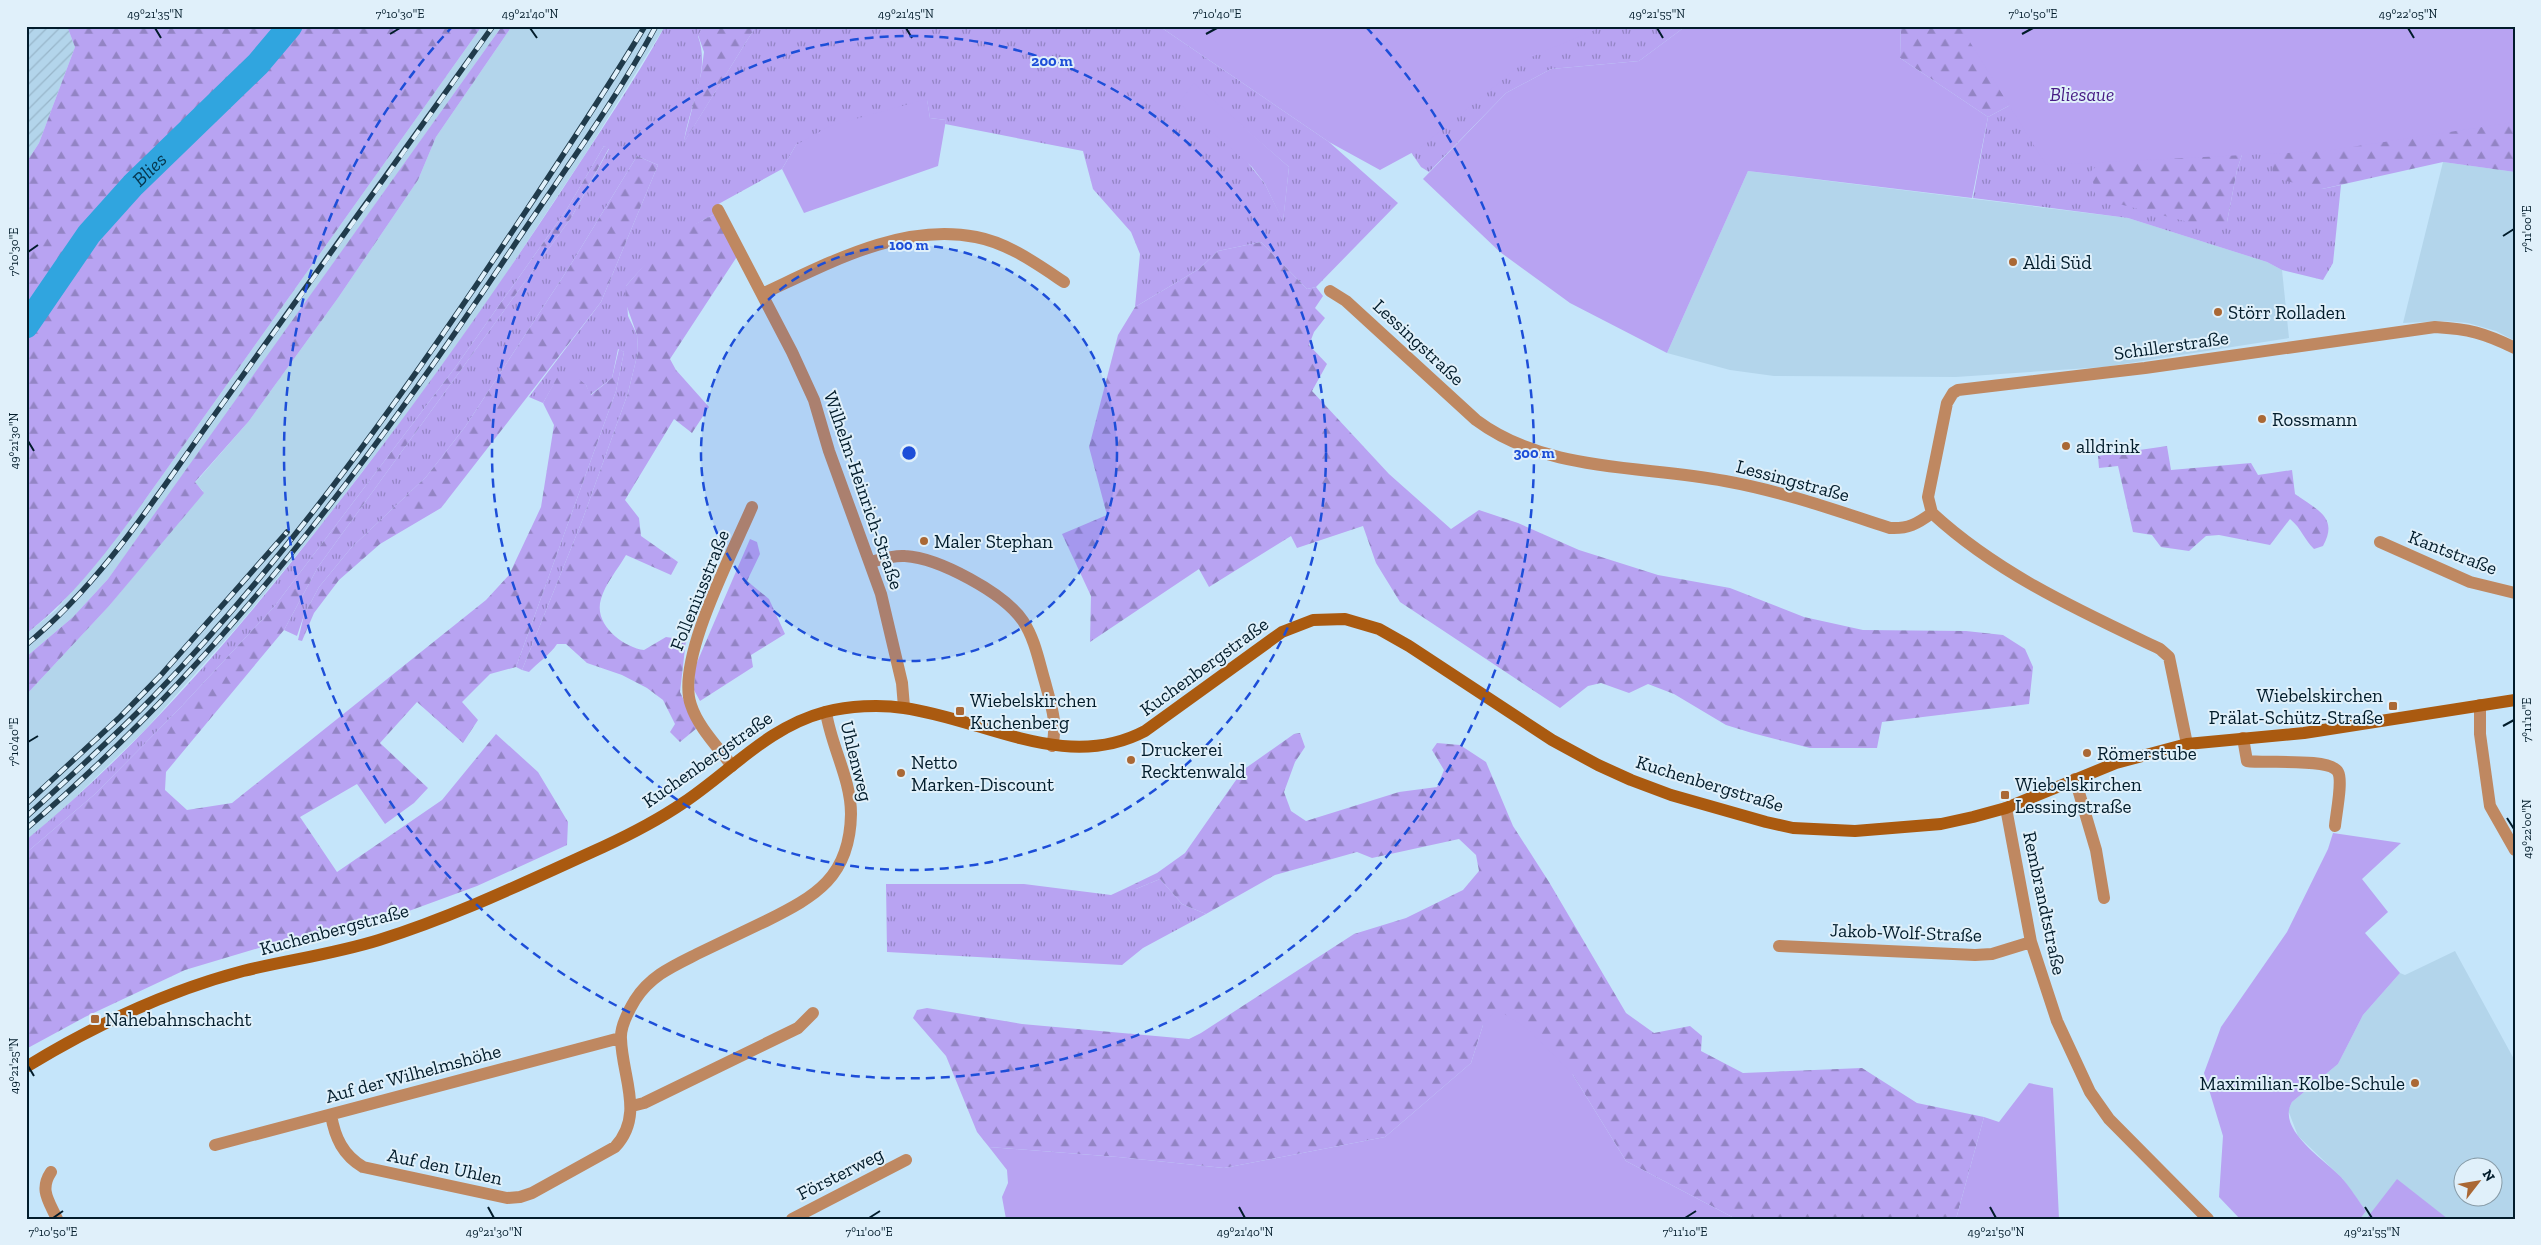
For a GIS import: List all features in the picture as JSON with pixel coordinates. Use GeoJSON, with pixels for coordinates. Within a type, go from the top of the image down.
{"type":"FeatureCollection","features":[{"type":"Feature","properties":{"kind":"main road","name":"Kuchenbergstraße"},"geometry":{"type":"LineString","coordinates":[[26,1067],[76,1038],[153,1002],[245,971],[375,942],[464,909],[640,829],[683,803],[765,739],[789,724],[826,712],[874,706],[904,708],[1052,746],[1093,748],[1130,739],[1161,721],[1282,632],[1313,620],[1345,619],[1379,629],[1409,646],[1552,740],[1598,765],[1671,795],[1720,810],[1793,828],[1854,830],[1941,824],[2006,808],[2075,779],[2143,754],[2187,744],[2357,725],[2515,700]]}},
{"type":"Feature","properties":{"kind":"street","name":"Wilhelm-Heinrich-Straße"},"geometry":{"type":"LineString","coordinates":[[718,210],[811,392],[829,451],[871,562],[902,683],[904,708]]}},
{"type":"Feature","properties":{"kind":"street"},"geometry":{"type":"LineString","coordinates":[[762,294],[860,251],[887,242],[932,235],[976,237],[997,243],[1020,253],[1064,282]]}},
{"type":"Feature","properties":{"kind":"street","name":"Lessingstraße"},"geometry":{"type":"LineString","coordinates":[[1330,291],[1346,301],[1476,420],[1491,431],[1526,449],[1565,459],[1756,487],[1890,528],[1903,529],[1914,526],[1932,514]]}},
{"type":"Feature","properties":{"kind":"street","name":"Schillerstraße"},"geometry":{"type":"LineString","coordinates":[[1932,514],[1928,497],[1947,403],[1953,393],[1958,390],[2135,370],[2435,327],[2467,329],[2486,334],[2515,348]]}},
{"type":"Feature","properties":{"kind":"street","name":"Folleniusstraße"},"geometry":{"type":"LineString","coordinates":[[732,766],[691,706],[687,682],[697,636],[752,507]]}},
{"type":"Feature","properties":{"kind":"street"},"geometry":{"type":"LineString","coordinates":[[1932,514],[1981,551],[2040,591],[2165,653],[2169,657],[2173,668],[2187,744]]}},
{"type":"Feature","properties":{"kind":"street","name":"Kantstraße"},"geometry":{"type":"LineString","coordinates":[[2380,542],[2470,582],[2515,593]]}},
{"type":"Feature","properties":{"kind":"street"},"geometry":{"type":"LineString","coordinates":[[871,562],[903,556],[927,560],[944,567],[1010,604],[1024,622],[1034,642],[1054,715],[1056,731],[1052,746]]}},
{"type":"Feature","properties":{"kind":"street"},"geometry":{"type":"LineString","coordinates":[[2480,705],[2480,734],[2490,806],[2515,850]]}},
{"type":"Feature","properties":{"kind":"street","name":"Uhlenweg"},"geometry":{"type":"LineString","coordinates":[[620,1038],[634,1002],[653,979],[671,966],[810,898],[831,879],[845,856],[851,812],[826,712]]}},
{"type":"Feature","properties":{"kind":"street"},"geometry":{"type":"LineString","coordinates":[[2243,738],[2247,761],[2300,761],[2334,768],[2338,772],[2340,781],[2335,826]]}},
{"type":"Feature","properties":{"kind":"street"},"geometry":{"type":"LineString","coordinates":[[2075,779],[2096,850],[2104,898]]}},
{"type":"Feature","properties":{"kind":"street","name":"Rembrandtstraße"},"geometry":{"type":"LineString","coordinates":[[2006,808],[2031,942],[2057,1021],[2098,1106],[2208,1219]]}},
{"type":"Feature","properties":{"kind":"street","name":"Jakob-Wolf-Straße"},"geometry":{"type":"LineString","coordinates":[[1779,946],[1976,955],[1992,954],[2031,942]]}},
{"type":"Feature","properties":{"kind":"street"},"geometry":{"type":"LineString","coordinates":[[632,1106],[644,1103],[798,1028],[809,1020],[813,1013]]}},
{"type":"Feature","properties":{"kind":"street","name":"Auf den Uhlen"},"geometry":{"type":"LineString","coordinates":[[330,1115],[338,1142],[345,1152],[363,1167],[507,1198],[520,1197],[532,1193],[615,1147],[625,1137],[630,1122],[632,1106],[620,1038]]}},
{"type":"Feature","properties":{"kind":"street","name":"Auf der Wilhelmshöhe"},"geometry":{"type":"LineString","coordinates":[[215,1145],[620,1038]]}},
{"type":"Feature","properties":{"kind":"street","name":"Försterweg"},"geometry":{"type":"LineString","coordinates":[[792,1219],[906,1160]]}},
{"type":"Feature","properties":{"kind":"street"},"geometry":{"type":"LineString","coordinates":[[51,1172],[44,1182],[45,1192],[57,1219]]}},
{"type":"Feature","properties":{"kind":"shaded area"},"geometry":{"type":"Polygon","coordinates":[[[26,26],[67,26],[75,47],[39,143],[26,163],[26,26]]]}},
{"type":"Feature","properties":{"kind":"shaded area"},"geometry":{"type":"Polygon","coordinates":[[[482,26],[502,26],[156,513],[108,579],[73,617],[26,657],[26,634],[56,610],[137,511],[482,26]]]}},
{"type":"Feature","properties":{"kind":"shaded area"},"geometry":{"type":"Polygon","coordinates":[[[512,26],[665,26],[588,150],[490,298],[420,397],[318,529],[238,626],[145,730],[53,819],[26,840],[26,695],[109,606],[203,491],[195,483],[249,421],[338,298],[418,180],[436,137],[512,26]]]}},
{"type":"Feature","properties":{"kind":"shaded area"},"geometry":{"type":"Polygon","coordinates":[[[2443,162],[2515,172],[2515,341],[2496,331],[2468,323],[2444,321],[2403,323],[2443,162]]]}},
{"type":"Feature","properties":{"kind":"shaded area"},"geometry":{"type":"Polygon","coordinates":[[[1748,171],[2128,218],[2267,262],[2282,270],[2289,338],[2104,367],[1956,377],[1774,376],[1730,370],[1667,353],[1748,171]]]}},
{"type":"Feature","properties":{"kind":"shaded area","name":"Maximilian-Kolbe-Schule"},"geometry":{"type":"Polygon","coordinates":[[[2455,951],[2515,1061],[2515,1219],[2360,1219],[2366,1211],[2342,1178],[2298,1136],[2288,1110],[2292,1102],[2338,1064],[2363,1015],[2400,973],[2405,975],[2455,951]]]}},
{"type":"Feature","properties":{"kind":"green space"},"geometry":{"type":"Polygon","coordinates":[[[67,26],[482,26],[137,511],[99,561],[73,591],[26,634],[26,163],[39,143],[75,47],[67,26]]]}},
{"type":"Feature","properties":{"kind":"green space"},"geometry":{"type":"Polygon","coordinates":[[[502,26],[512,26],[436,137],[418,180],[338,298],[249,421],[195,482],[204,493],[109,606],[26,695],[26,657],[73,617],[108,579],[502,26]]]}},
{"type":"Feature","properties":{"kind":"green space"},"geometry":{"type":"Polygon","coordinates":[[[665,26],[704,26],[698,36],[701,49],[701,76],[684,142],[756,26],[1159,26],[1329,142],[1398,203],[1316,287],[1307,289],[1261,242],[1218,251],[1199,269],[1135,307],[1140,254],[1131,232],[1093,189],[1083,151],[945,124],[946,120],[930,118],[927,100],[796,145],[782,169],[713,207],[715,214],[688,229],[666,245],[626,286],[628,316],[637,335],[638,352],[628,393],[582,521],[522,670],[516,667],[616,391],[624,352],[618,349],[612,378],[590,395],[586,385],[558,377],[543,403],[529,397],[601,302],[658,165],[637,156],[568,269],[465,427],[426,477],[351,548],[319,587],[304,615],[297,636],[284,630],[318,567],[571,218],[609,149],[604,146],[567,209],[457,365],[274,607],[179,709],[95,794],[26,853],[26,840],[73,800],[118,757],[203,667],[244,620],[360,475],[439,370],[514,262],[602,129],[665,26]],[[1193,84],[1243,157],[1265,184],[1283,221],[1289,167],[1193,84]]]}},
{"type":"Feature","properties":{"kind":"green space"},"geometry":{"type":"Polygon","coordinates":[[[704,26],[756,26],[683,144],[701,74],[704,52],[698,35],[704,26]]]}},
{"type":"Feature","properties":{"kind":"green space"},"geometry":{"type":"Polygon","coordinates":[[[1159,26],[1604,26],[1529,58],[1417,150],[1380,170],[1329,142],[1159,26]]]}},
{"type":"Feature","properties":{"kind":"green space"},"geometry":{"type":"Polygon","coordinates":[[[1317,26],[1686,26],[1639,61],[1551,69],[1506,93],[1429,172],[1421,167],[1396,130],[1317,26]]]}},
{"type":"Feature","properties":{"kind":"green space"},"geometry":{"type":"Polygon","coordinates":[[[1686,26],[1901,26],[1900,58],[1988,117],[1972,198],[1748,171],[1667,353],[1570,303],[1500,252],[1423,179],[1506,93],[1551,69],[1639,61],[1686,26]]]}},
{"type":"Feature","properties":{"kind":"green space","name":"Bliesaue"},"geometry":{"type":"Polygon","coordinates":[[[1901,26],[2515,26],[2515,172],[2443,162],[2322,189],[2273,178],[2269,116],[2256,112],[2237,170],[2227,222],[2192,223],[2096,198],[2091,171],[2131,138],[2016,102],[1988,117],[1900,58],[1901,26]]]}},
{"type":"Feature","properties":{"kind":"green space","name":"Bliesaue"},"geometry":{"type":"Polygon","coordinates":[[[1960,26],[2515,26],[2515,122],[2325,151],[2046,165],[1960,26]]]}},
{"type":"Feature","properties":{"kind":"green space"},"geometry":{"type":"Polygon","coordinates":[[[1194,83],[1289,167],[1283,222],[1265,184],[1252,167],[1179,103],[1194,83]]]}},
{"type":"Feature","properties":{"kind":"green space"},"geometry":{"type":"Polygon","coordinates":[[[927,99],[930,118],[946,120],[938,166],[804,213],[782,169],[796,145],[830,126],[927,99]]]}},
{"type":"Feature","properties":{"kind":"green space"},"geometry":{"type":"Polygon","coordinates":[[[2016,102],[2227,222],[2237,170],[2256,112],[2322,189],[2341,185],[2333,263],[2323,280],[2282,270],[2267,262],[2128,218],[1973,198],[1988,117],[2016,102]]]}},
{"type":"Feature","properties":{"kind":"green space"},"geometry":{"type":"Polygon","coordinates":[[[604,146],[609,148],[571,218],[318,567],[284,630],[166,772],[165,790],[187,810],[232,803],[486,600],[509,575],[541,507],[554,425],[543,403],[558,376],[574,375],[586,385],[591,395],[612,378],[619,349],[624,352],[616,391],[516,667],[490,674],[462,702],[478,720],[463,743],[417,702],[380,743],[428,788],[414,803],[385,824],[357,784],[300,817],[337,872],[442,800],[496,734],[538,772],[568,822],[567,845],[477,886],[398,915],[272,944],[185,970],[85,1017],[26,1049],[26,853],[95,794],[179,709],[274,607],[457,365],[567,209],[604,146]]]}},
{"type":"Feature","properties":{"kind":"green space"},"geometry":{"type":"Polygon","coordinates":[[[637,156],[658,165],[601,302],[441,508],[380,544],[339,580],[314,613],[302,641],[298,640],[304,615],[319,587],[351,548],[426,477],[465,427],[568,269],[637,156]]]}},
{"type":"Feature","properties":{"kind":"green space"},"geometry":{"type":"Polygon","coordinates":[[[715,214],[738,255],[670,359],[676,370],[709,407],[692,433],[674,419],[625,500],[639,518],[641,536],[678,562],[671,575],[626,555],[605,588],[600,608],[601,617],[612,633],[636,648],[644,650],[666,637],[686,640],[680,692],[697,728],[680,742],[670,732],[675,724],[663,700],[647,688],[622,675],[587,663],[566,644],[557,644],[529,672],[522,670],[582,521],[628,393],[638,352],[637,335],[625,301],[626,286],[659,248],[683,230],[715,214]]]}},
{"type":"Feature","properties":{"kind":"green space"},"geometry":{"type":"Polygon","coordinates":[[[1261,242],[1307,289],[1316,287],[1323,296],[1315,308],[1325,318],[1314,332],[1309,345],[1327,364],[1312,391],[1389,474],[1451,529],[1479,510],[1518,523],[1579,550],[1658,575],[1730,588],[1804,617],[1863,630],[1966,631],[2003,635],[2025,649],[2033,667],[2029,704],[1882,722],[1877,748],[1810,748],[1752,733],[1726,725],[1674,694],[1648,684],[1629,693],[1601,683],[1588,686],[1560,708],[1400,602],[1376,563],[1363,526],[1297,548],[1291,536],[1209,587],[1199,569],[1090,642],[1091,596],[1062,534],[1107,515],[1089,447],[1118,335],[1135,307],[1199,269],[1218,251],[1261,242]]]}},
{"type":"Feature","properties":{"kind":"green space"},"geometry":{"type":"Polygon","coordinates":[[[2167,446],[2171,470],[2251,463],[2258,475],[2292,470],[2295,494],[2318,510],[2327,521],[2327,536],[2323,546],[2314,549],[2290,519],[2270,545],[2219,535],[2206,536],[2189,551],[2161,547],[2152,535],[2133,532],[2118,466],[2099,468],[2098,456],[2167,446]]]}},
{"type":"Feature","properties":{"kind":"green space"},"geometry":{"type":"Polygon","coordinates":[[[750,539],[757,542],[760,554],[747,581],[769,599],[785,634],[751,655],[753,667],[700,701],[694,690],[695,667],[750,539]]]}},
{"type":"Feature","properties":{"kind":"green space"},"geometry":{"type":"Polygon","coordinates":[[[1300,733],[1305,747],[1295,762],[1284,792],[1291,811],[1306,821],[1399,792],[1437,787],[1444,770],[1432,750],[1437,743],[1460,745],[1486,762],[1513,826],[1549,882],[1626,1013],[1654,1033],[1690,1026],[1702,1036],[1701,1051],[1743,1073],[1862,1068],[1917,1103],[1984,1117],[1956,1219],[1736,1219],[1626,1161],[1573,1075],[1483,1025],[1471,1063],[1385,1137],[1224,1168],[1118,1157],[989,1147],[977,1132],[946,1056],[913,1018],[917,1010],[927,1008],[1022,1024],[1189,1039],[1354,934],[1406,918],[1463,890],[1479,871],[1476,855],[1459,839],[1372,858],[1357,852],[1275,875],[1206,914],[1182,904],[1160,879],[1136,889],[1124,889],[1157,873],[1185,853],[1243,770],[1294,734],[1300,733]]]}},
{"type":"Feature","properties":{"kind":"green space"},"geometry":{"type":"Polygon","coordinates":[[[2333,833],[2401,843],[2362,879],[2388,912],[2365,933],[2400,973],[2363,1015],[2338,1064],[2292,1102],[2289,1112],[2290,1123],[2296,1133],[2313,1152],[2341,1177],[2366,1211],[2360,1219],[2240,1219],[2219,1197],[2223,1136],[2204,1073],[2221,1027],[2287,932],[2328,849],[2333,833]]]}},
{"type":"Feature","properties":{"kind":"green space"},"geometry":{"type":"Polygon","coordinates":[[[1160,879],[1182,904],[1206,914],[1143,948],[1122,965],[887,952],[886,884],[1024,884],[1111,895],[1124,889],[1136,889],[1160,879]]]}},
{"type":"Feature","properties":{"kind":"green space"},"geometry":{"type":"Polygon","coordinates":[[[1493,1013],[1503,1013],[1529,1030],[1573,1075],[1626,1161],[1736,1219],[1006,1219],[1002,1197],[1008,1183],[1007,1170],[989,1147],[1118,1157],[1224,1168],[1385,1137],[1471,1063],[1483,1025],[1493,1013]]]}},
{"type":"Feature","properties":{"kind":"green space"},"geometry":{"type":"Polygon","coordinates":[[[2029,1083],[2053,1088],[2059,1219],[1956,1219],[1984,1117],[1999,1122],[2029,1083]]]}},
{"type":"Feature","properties":{"kind":"green space"},"geometry":{"type":"Polygon","coordinates":[[[2397,1179],[2448,1219],[2367,1218],[2397,1179]]]}},
{"type":"Feature","properties":{"kind":"waterway","name":"Blies"},"geometry":{"type":"LineString","coordinates":[[26,326],[89,234],[133,185],[258,64],[290,26]]}},
{"type":"Feature","properties":{"kind":"railway"},"geometry":{"type":"LineString","coordinates":[[26,645],[55,620],[106,564],[130,534],[493,26]]}},
{"type":"Feature","properties":{"kind":"railway"},"geometry":{"type":"LineString","coordinates":[[26,817],[108,742],[155,695],[254,585],[301,527],[390,409],[475,287],[614,77],[645,26]]}},
{"type":"Feature","properties":{"kind":"railway"},"geometry":{"type":"LineString","coordinates":[[26,829],[98,764],[166,696],[231,625],[353,475],[465,318],[607,107],[656,26]]}},
{"type":"Feature","properties":{"kind":"railway"},"geometry":{"type":"LineString","coordinates":[[26,804],[120,717],[161,675],[287,532]]}},
{"type":"Feature","properties":{"kind":"place","name":"Aldi Süd"},"geometry":{"type":"Point","coordinates":[2013,262]}},
{"type":"Feature","properties":{"kind":"place","name":"Störr Rolladen"},"geometry":{"type":"Point","coordinates":[2218,312]}},
{"type":"Feature","properties":{"kind":"place","name":"Rossmann"},"geometry":{"type":"Point","coordinates":[2262,419]}},
{"type":"Feature","properties":{"kind":"place","name":"alldrink"},"geometry":{"type":"Point","coordinates":[2066,446]}},
{"type":"Feature","properties":{"kind":"place","name":"Maler Stephan"},"geometry":{"type":"Point","coordinates":[924,541]}},
{"type":"Feature","properties":{"kind":"place","name":"Wiebelskirchen Prälat-Schütz-Straße"},"geometry":{"type":"Point","coordinates":[2393,706]}},
{"type":"Feature","properties":{"kind":"place","name":"Wiebelskirchen Kuchenberg"},"geometry":{"type":"Point","coordinates":[960,711]}},
{"type":"Feature","properties":{"kind":"place","name":"Römerstube"},"geometry":{"type":"Point","coordinates":[2087,753]}},
{"type":"Feature","properties":{"kind":"place","name":"Druckerei Recktenwald"},"geometry":{"type":"Point","coordinates":[1131,760]}},
{"type":"Feature","properties":{"kind":"place","name":"Netto Marken-Discount"},"geometry":{"type":"Point","coordinates":[901,773]}},
{"type":"Feature","properties":{"kind":"place","name":"Wiebelskirchen Lessingstraße"},"geometry":{"type":"Point","coordinates":[2005,795]}},
{"type":"Feature","properties":{"kind":"place","name":"Nahebahnschacht"},"geometry":{"type":"Point","coordinates":[95,1019]}},
{"type":"Feature","properties":{"kind":"place","name":"Maximilian-Kolbe-Schule"},"geometry":{"type":"Point","coordinates":[2415,1083]}}]}
